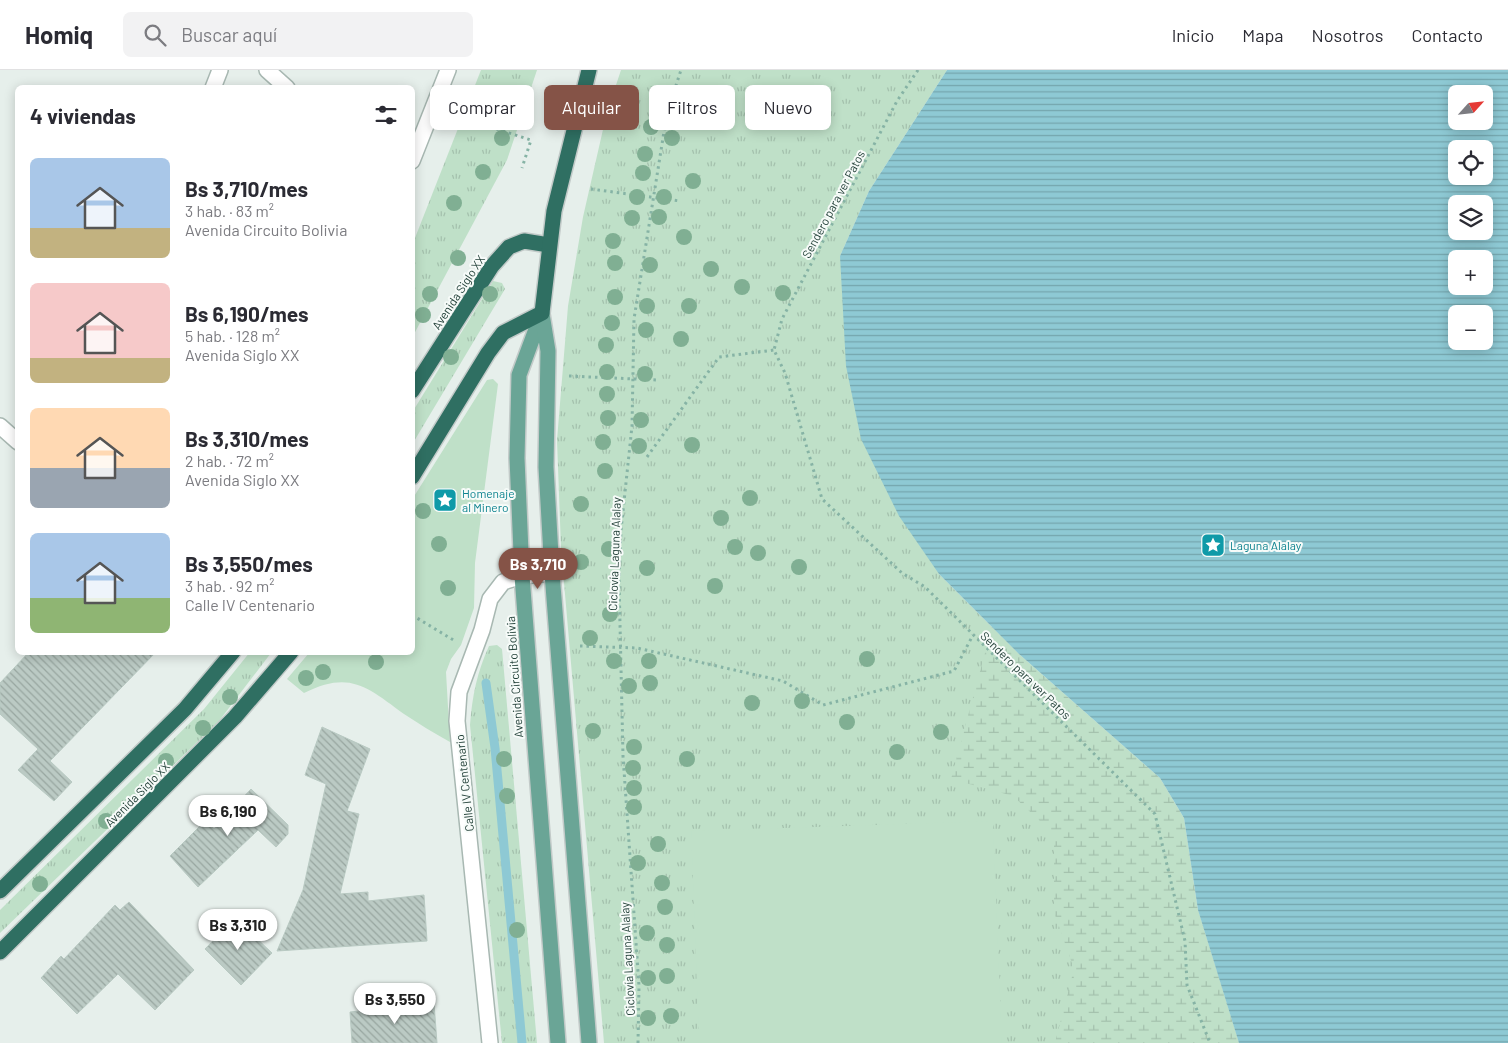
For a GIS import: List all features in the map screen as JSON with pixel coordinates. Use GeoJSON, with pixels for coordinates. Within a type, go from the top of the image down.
{"type":"FeatureCollection","features":[{"type":"Feature","properties":{"kind":"highway","name":"Avenida Circuito Bolivia"},"geometry":{"type":"LineString","coordinates":[[542,312],[554,210],[590,70]]}},
{"type":"Feature","properties":{"kind":"highway","name":"Avenida Siglo XX"},"geometry":{"type":"LineString","coordinates":[[415,386],[492,266],[509,248],[524,241],[549,245]]}},
{"type":"Feature","properties":{"kind":"highway"},"geometry":{"type":"LineString","coordinates":[[415,472],[498,339],[503,333],[542,312]]}},
{"type":"Feature","properties":{"kind":"highway"},"geometry":{"type":"LineString","coordinates":[[0,891],[185,709],[230,655]]}},
{"type":"Feature","properties":{"kind":"highway","name":"Avenida Siglo XX"},"geometry":{"type":"LineString","coordinates":[[0,952],[235,717],[287,655]]}},
{"type":"Feature","properties":{"kind":"main road","name":"Avenida Circuito Bolivia"},"geometry":{"type":"LineString","coordinates":[[542,312],[548,350],[546,375],[546,467],[552,573],[589,1043]]}},
{"type":"Feature","properties":{"kind":"main road","name":"Avenida Circuito Bolivia"},"geometry":{"type":"LineString","coordinates":[[542,312],[518,375],[517,458],[522,576],[558,1043]]}},
{"type":"Feature","properties":{"kind":"street"},"geometry":{"type":"LineString","coordinates":[[214,85],[220,70]]}},
{"type":"Feature","properties":{"kind":"street"},"geometry":{"type":"LineString","coordinates":[[267,70],[284,85]]}},
{"type":"Feature","properties":{"kind":"street"},"geometry":{"type":"LineString","coordinates":[[443,85],[448,70]]}},
{"type":"Feature","properties":{"kind":"street"},"geometry":{"type":"LineString","coordinates":[[415,155],[430,119]]}},
{"type":"Feature","properties":{"kind":"street"},"geometry":{"type":"LineString","coordinates":[[0,426],[15,439]]}},
{"type":"Feature","properties":{"kind":"street","name":"Calle IV Centenario"},"geometry":{"type":"LineString","coordinates":[[490,1043],[457,721],[459,692],[482,630],[490,599],[504,582],[522,576],[552,573]]}},
{"type":"Feature","properties":{"kind":"path","name":"Ciclovía Laguna Alalay"},"geometry":{"type":"LineString","coordinates":[[638,1043],[640,986],[623,756],[620,646],[621,530],[632,426],[634,319],[667,113],[681,70]]}},
{"type":"Feature","properties":{"kind":"path","name":"Sendero para ver Patos"},"geometry":{"type":"LineString","coordinates":[[918,70],[897,101],[787,310],[774,350],[786,373],[822,499],[902,573],[925,587],[1155,814],[1185,940],[1187,985],[1210,1043]]}},
{"type":"Feature","properties":{"kind":"path"},"geometry":{"type":"LineString","coordinates":[[500,130],[531,140],[522,168]]}},
{"type":"Feature","properties":{"kind":"path"},"geometry":{"type":"LineString","coordinates":[[591,189],[680,201]]}},
{"type":"Feature","properties":{"kind":"path"},"geometry":{"type":"LineString","coordinates":[[647,457],[719,357],[774,350]]}},
{"type":"Feature","properties":{"kind":"path"},"geometry":{"type":"LineString","coordinates":[[546,375],[657,380]]}},
{"type":"Feature","properties":{"kind":"path"},"geometry":{"type":"LineString","coordinates":[[415,617],[459,643]]}},
{"type":"Feature","properties":{"kind":"path"},"geometry":{"type":"LineString","coordinates":[[557,646],[620,646],[783,680],[823,705],[954,671],[972,635]]}},
{"type":"Feature","properties":{"kind":"green space"},"geometry":{"type":"Polygon","coordinates":[[[481,70],[537,70],[532,85],[475,85],[481,70]]]}},
{"type":"Feature","properties":{"kind":"green space"},"geometry":{"type":"Polygon","coordinates":[[[621,70],[947,70],[869,191],[840,256],[939,574],[1019,654],[1198,910],[1239,1043],[604,1043],[561,548],[557,440],[568,306],[583,217],[603,130],[639,130],[639,85],[616,85],[621,70]]]}},
{"type":"Feature","properties":{"kind":"green space"},"geometry":{"type":"Polygon","coordinates":[[[457,130],[517,130],[507,160],[415,332],[415,238],[457,130]]]}},
{"type":"Feature","properties":{"kind":"green space"},"geometry":{"type":"Polygon","coordinates":[[[493,281],[502,283],[505,289],[415,440],[415,408],[493,281]]]}},
{"type":"Feature","properties":{"kind":"green space"},"geometry":{"type":"Polygon","coordinates":[[[493,379],[498,384],[475,563],[474,608],[461,645],[451,659],[446,672],[450,742],[410,718],[368,689],[346,682],[320,686],[304,693],[287,679],[307,655],[415,655],[415,495],[487,380],[493,379]]]}},
{"type":"Feature","properties":{"kind":"green space"},"geometry":{"type":"Polygon","coordinates":[[[992,627],[1019,654],[1160,778],[1184,818],[1198,910],[1239,1043],[1055,1043],[1074,969],[1054,912],[1054,834],[1013,796],[951,779],[992,627]]]}},
{"type":"Feature","properties":{"kind":"green space"},"geometry":{"type":"Polygon","coordinates":[[[497,645],[502,649],[537,1043],[502,1043],[470,725],[472,704],[481,665],[489,646],[497,645]]]}},
{"type":"Feature","properties":{"kind":"green space"},"geometry":{"type":"Polygon","coordinates":[[[248,655],[269,655],[219,721],[0,933],[0,910],[204,709],[248,655]]]}},
{"type":"Feature","properties":{"kind":"green space"},"geometry":{"type":"Polygon","coordinates":[[[993,821],[1002,1043],[699,1043],[691,831],[993,821]]]}},
{"type":"Feature","properties":{"kind":"water","name":"Laguna Alalay"},"geometry":{"type":"Polygon","coordinates":[[[947,70],[1508,70],[1508,1043],[1239,1043],[1198,910],[1184,818],[1160,778],[1019,654],[939,574],[899,516],[861,439],[846,366],[840,256],[869,191],[947,70]]]}},
{"type":"Feature","properties":{"kind":"building"},"geometry":{"type":"Polygon","coordinates":[[[26,655],[153,655],[50,761],[72,782],[54,801],[18,770],[38,749],[0,714],[0,683],[26,655]]]}},
{"type":"Feature","properties":{"kind":"building"},"geometry":{"type":"Polygon","coordinates":[[[322,727],[370,749],[347,811],[359,814],[340,894],[368,892],[368,901],[424,895],[427,941],[277,951],[303,890],[326,784],[305,775],[322,727]]]}},
{"type":"Feature","properties":{"kind":"building"},"geometry":{"type":"Polygon","coordinates":[[[251,789],[288,825],[288,834],[276,847],[258,830],[198,887],[170,856],[206,820],[214,829],[251,789]]]}},
{"type":"Feature","properties":{"kind":"building"},"geometry":{"type":"Polygon","coordinates":[[[129,902],[194,970],[155,1010],[118,974],[77,1014],[41,978],[61,956],[64,959],[115,905],[120,910],[129,902]]]}},
{"type":"Feature","properties":{"kind":"building"},"geometry":{"type":"Polygon","coordinates":[[[235,918],[272,953],[241,985],[205,949],[235,918]]]}},
{"type":"Feature","properties":{"kind":"building"},"geometry":{"type":"Polygon","coordinates":[[[434,1003],[437,1043],[352,1043],[350,1012],[434,1003]]]}},
{"type":"Feature","properties":{"kind":"waterway"},"geometry":{"type":"LineString","coordinates":[[486,683],[495,748],[522,1043]]}},
{"type":"Feature","properties":{"kind":"place","name":"Homenaje al Minero"},"geometry":{"type":"Point","coordinates":[445,500]}},
{"type":"Feature","properties":{"kind":"place","name":"Laguna Alalay"},"geometry":{"type":"Point","coordinates":[1213,545]}}]}
